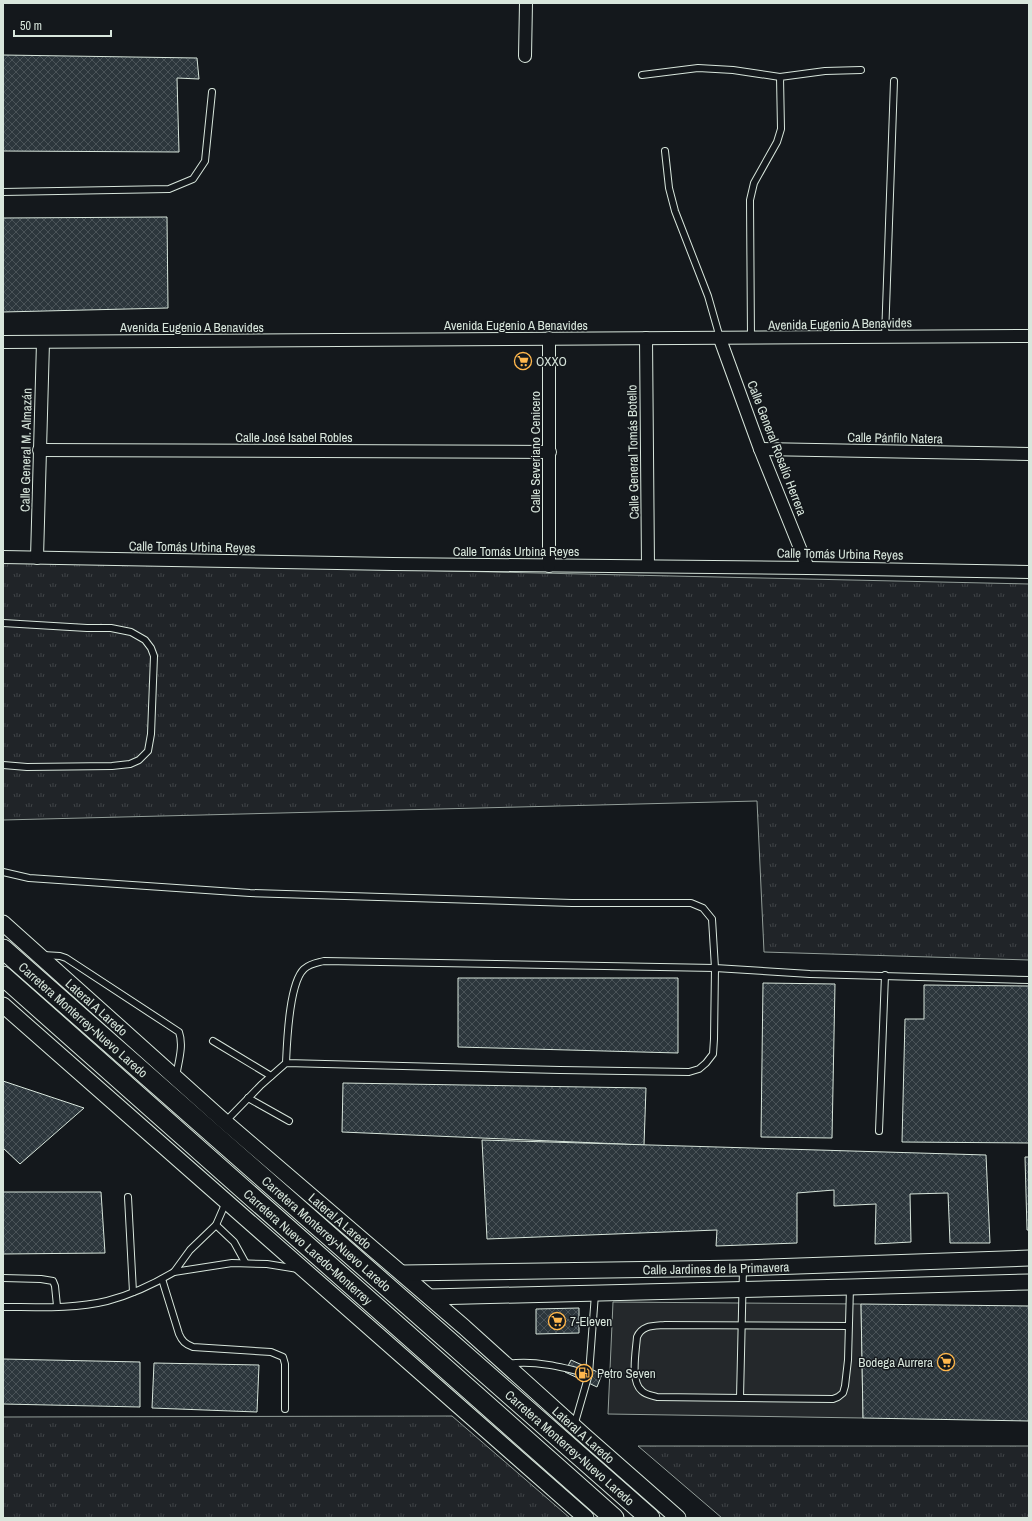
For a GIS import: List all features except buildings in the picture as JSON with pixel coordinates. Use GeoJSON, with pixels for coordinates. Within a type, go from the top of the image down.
{"type":"FeatureCollection","features":[{"type":"Feature","properties":{"kind":"highway","name":"Carretera Monterrey-Nuevo Laredo"},"geometry":{"type":"LineString","coordinates":[[3,949],[170,1085],[219,1128],[650,1518]]}},
{"type":"Feature","properties":{"kind":"highway","name":"Carretera Nuevo Laredo-Monterrey"},"geometry":{"type":"LineString","coordinates":[[3,976],[614,1518]]}},
{"type":"Feature","properties":{"kind":"street"},"geometry":{"type":"LineString","coordinates":[[525,56],[526,3]]}},
{"type":"Feature","properties":{"kind":"street","name":"Avenida Eugenio A Benavides"},"geometry":{"type":"LineString","coordinates":[[3,342],[1029,336]]}},
{"type":"Feature","properties":{"kind":"street","name":"Calle Severiano Cenicero"},"geometry":{"type":"LineString","coordinates":[[549,338],[549,566]]}},
{"type":"Feature","properties":{"kind":"street","name":"Calle General Tomás Botello"},"geometry":{"type":"LineString","coordinates":[[646,338],[648,566]]}},
{"type":"Feature","properties":{"kind":"street","name":"Calle General Rosalío Herrera"},"geometry":{"type":"LineString","coordinates":[[720,339],[760,449],[808,568]]}},
{"type":"Feature","properties":{"kind":"street","name":"Calle General M. Almazán"},"geometry":{"type":"LineString","coordinates":[[37,558],[43,342]]}},
{"type":"Feature","properties":{"kind":"street","name":"Calle Pánfilo Natera"},"geometry":{"type":"LineString","coordinates":[[760,449],[1029,454]]}},
{"type":"Feature","properties":{"kind":"street","name":"Calle José Isabel Robles"},"geometry":{"type":"LineString","coordinates":[[39,450],[550,452]]}},
{"type":"Feature","properties":{"kind":"street","name":"Calle Tomás Urbina Reyes"},"geometry":{"type":"LineString","coordinates":[[3,557],[1029,572]]}},
{"type":"Feature","properties":{"kind":"street","name":"Lateral A Laredo"},"geometry":{"type":"LineString","coordinates":[[3,923],[39,956],[170,1085]]}},
{"type":"Feature","properties":{"kind":"street"},"geometry":{"type":"LineString","coordinates":[[3,1005],[586,1518]]}},
{"type":"Feature","properties":{"kind":"street","name":"Lateral A Laredo"},"geometry":{"type":"LineString","coordinates":[[219,1128],[430,1297],[678,1518]]}},
{"type":"Feature","properties":{"kind":"street","name":"Calle Jardines de la Primavera"},"geometry":{"type":"LineString","coordinates":[[402,1274],[743,1268],[1029,1258]]}},
{"type":"Feature","properties":{"kind":"street","name":"Calle Jardines de la Primavera"},"geometry":{"type":"LineString","coordinates":[[430,1297],[1029,1282]]}},
{"type":"Feature","properties":{"kind":"lane"},"geometry":{"type":"LineString","coordinates":[[642,75],[698,68],[733,70],[780,77],[825,71],[861,70]]}},
{"type":"Feature","properties":{"kind":"lane"},"geometry":{"type":"LineString","coordinates":[[751,338],[750,200],[754,183],[776,142],[781,129],[780,77]]}},
{"type":"Feature","properties":{"kind":"lane"},"geometry":{"type":"LineString","coordinates":[[885,337],[894,81]]}},
{"type":"Feature","properties":{"kind":"lane"},"geometry":{"type":"LineString","coordinates":[[3,192],[170,189],[193,178],[205,161],[212,92]]}},
{"type":"Feature","properties":{"kind":"lane"},"geometry":{"type":"LineString","coordinates":[[664,151],[669,188],[675,211],[708,296],[720,339]]}},
{"type":"Feature","properties":{"kind":"lane"},"geometry":{"type":"LineString","coordinates":[[3,623],[111,628],[131,632],[145,640],[151,648],[154,656],[151,734],[148,751],[139,760],[130,764],[112,766],[27,767],[3,764]]}},
{"type":"Feature","properties":{"kind":"lane"},"geometry":{"type":"LineString","coordinates":[[3,872],[29,878],[250,893],[572,903],[691,903],[703,908],[712,919],[715,968],[714,1039],[712,1054],[706,1063],[699,1069],[689,1072],[286,1063],[248,1098],[219,1128]]}},
{"type":"Feature","properties":{"kind":"lane"},"geometry":{"type":"LineString","coordinates":[[39,956],[60,956],[66,958],[179,1032],[181,1037],[180,1050],[170,1085]]}},
{"type":"Feature","properties":{"kind":"lane"},"geometry":{"type":"LineString","coordinates":[[286,1063],[292,999],[297,980],[303,970],[312,964],[324,961],[715,968],[810,974],[1029,980]]}},
{"type":"Feature","properties":{"kind":"lane"},"geometry":{"type":"LineString","coordinates":[[879,1131],[885,975]]}},
{"type":"Feature","properties":{"kind":"lane"},"geometry":{"type":"LineString","coordinates":[[213,1041],[271,1076]]}},
{"type":"Feature","properties":{"kind":"lane"},"geometry":{"type":"LineString","coordinates":[[248,1098],[289,1121]]}},
{"type":"Feature","properties":{"kind":"lane"},"geometry":{"type":"LineString","coordinates":[[128,1197],[132,1292]]}},
{"type":"Feature","properties":{"kind":"lane"},"geometry":{"type":"LineString","coordinates":[[174,1272],[190,1250],[216,1226],[227,1201]]}},
{"type":"Feature","properties":{"kind":"lane"},"geometry":{"type":"LineString","coordinates":[[216,1226],[234,1242],[246,1262]]}},
{"type":"Feature","properties":{"kind":"lane"},"geometry":{"type":"LineString","coordinates":[[3,1308],[57,1306],[107,1301],[132,1292],[174,1272],[217,1264],[246,1262],[303,1270]]}},
{"type":"Feature","properties":{"kind":"lane"},"geometry":{"type":"LineString","coordinates":[[740,1398],[743,1268]]}},
{"type":"Feature","properties":{"kind":"lane"},"geometry":{"type":"LineString","coordinates":[[3,1278],[41,1279],[52,1281],[55,1286],[57,1306]]}},
{"type":"Feature","properties":{"kind":"lane"},"geometry":{"type":"LineString","coordinates":[[162,1279],[179,1334],[182,1341],[187,1345],[193,1347],[271,1352],[283,1357],[285,1364],[285,1409]]}},
{"type":"Feature","properties":{"kind":"lane"},"geometry":{"type":"LineString","coordinates":[[849,1326],[742,1324],[665,1325],[645,1327],[640,1331],[637,1337],[636,1384],[640,1391],[656,1397],[838,1397],[843,1393],[845,1386],[848,1360],[849,1326],[850,1287]]}},
{"type":"Feature","properties":{"kind":"lane"},"geometry":{"type":"LineString","coordinates":[[574,1426],[590,1374],[595,1293]]}},
{"type":"Feature","properties":{"kind":"lane"},"geometry":{"type":"LineString","coordinates":[[506,1364],[540,1363],[590,1374]]}},
{"type":"Feature","properties":{"kind":"green space"},"geometry":{"type":"Polygon","coordinates":[[[3,561],[1029,584],[1029,960],[764,952],[757,801],[3,820],[3,561]]]}},
{"type":"Feature","properties":{"kind":"green space"},"geometry":{"type":"Polygon","coordinates":[[[452,1416],[570,1518],[3,1518],[3,1417],[452,1416]]]}},
{"type":"Feature","properties":{"kind":"green space"},"geometry":{"type":"Polygon","coordinates":[[[638,1446],[1029,1446],[1029,1518],[722,1518],[638,1446]]]}},
{"type":"Feature","properties":{"kind":"shaded area"},"geometry":{"type":"Polygon","coordinates":[[[613,1302],[861,1304],[863,1418],[608,1414],[613,1302]]]}},
{"type":"Feature","properties":{"kind":"place","name":"OXXO"},"geometry":{"type":"Point","coordinates":[523,361]}},
{"type":"Feature","properties":{"kind":"place","name":"7-Eleven"},"geometry":{"type":"Point","coordinates":[557,1321]}},
{"type":"Feature","properties":{"kind":"place","name":"Bodega Aurrera"},"geometry":{"type":"Point","coordinates":[946,1362]}},
{"type":"Feature","properties":{"kind":"place","name":"Petro Seven"},"geometry":{"type":"Point","coordinates":[584,1373]}}]}
